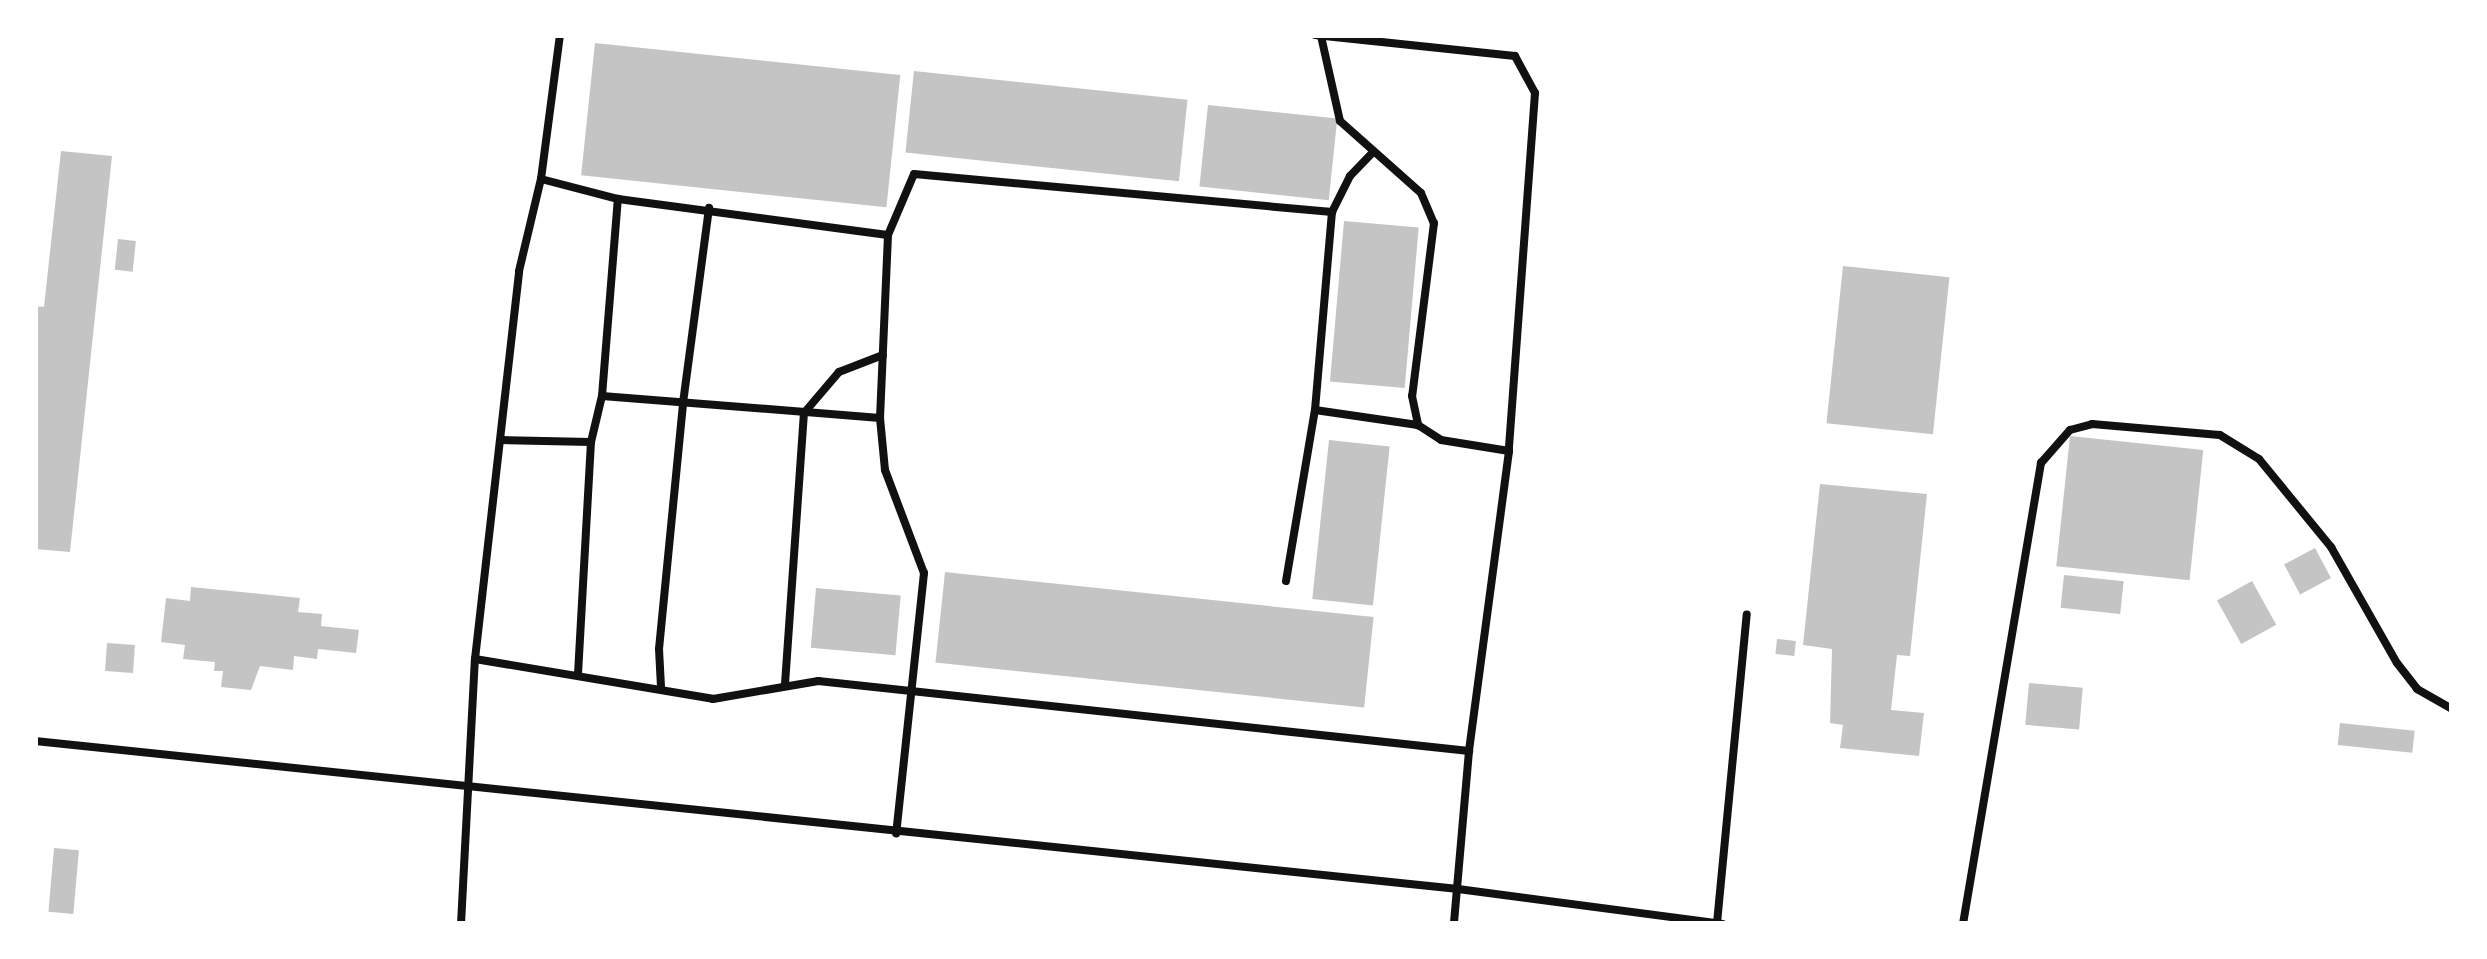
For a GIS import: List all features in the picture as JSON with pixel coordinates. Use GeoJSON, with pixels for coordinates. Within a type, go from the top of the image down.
{"type":"FeatureCollection","features":[{"type":"Feature","properties":{"kind":"lane"},"geometry":{"type":"LineString","coordinates":[[461,924],[473,784],[475,659],[519,270],[541,179],[560,35]]}},
{"type":"Feature","properties":{"kind":"lane"},"geometry":{"type":"LineString","coordinates":[[1418,425],[1412,396],[1434,223],[1421,194],[1340,122],[1318,35],[1486,49],[1515,56],[1530,74],[1535,93],[1509,451],[1469,751],[1454,924]]}},
{"type":"Feature","properties":{"kind":"lane"},"geometry":{"type":"LineString","coordinates":[[1286,581],[1315,410],[1332,212],[1350,176],[1374,152]]}},
{"type":"Feature","properties":{"kind":"lane"},"geometry":{"type":"LineString","coordinates":[[896,834],[907,688],[924,574],[885,470],[880,418],[888,235],[906,180],[914,174],[1332,212]]}},
{"type":"Feature","properties":{"kind":"lane"},"geometry":{"type":"LineString","coordinates":[[541,179],[618,198],[888,235]]}},
{"type":"Feature","properties":{"kind":"lane"},"geometry":{"type":"LineString","coordinates":[[578,674],[590,442],[602,396],[618,198]]}},
{"type":"Feature","properties":{"kind":"lane"},"geometry":{"type":"LineString","coordinates":[[661,686],[659,649],[684,403],[710,208]]}},
{"type":"Feature","properties":{"kind":"lane"},"geometry":{"type":"LineString","coordinates":[[784,684],[804,413],[839,372],[883,355]]}},
{"type":"Feature","properties":{"kind":"lane"},"geometry":{"type":"LineString","coordinates":[[602,396],[880,418]]}},
{"type":"Feature","properties":{"kind":"lane"},"geometry":{"type":"LineString","coordinates":[[1315,410],[1418,425],[1441,440],[1509,451]]}},
{"type":"Feature","properties":{"kind":"lane"},"geometry":{"type":"LineString","coordinates":[[1964,924],[2041,463],[2070,430],[2092,424],[2220,435],[2259,459],[2330,547],[2396,663],[2417,689],[2452,710]]}},
{"type":"Feature","properties":{"kind":"lane"},"geometry":{"type":"LineString","coordinates":[[502,440],[590,442]]}},
{"type":"Feature","properties":{"kind":"lane"},"geometry":{"type":"LineString","coordinates":[[35,741],[473,784],[896,834],[1458,889],[1720,924],[1748,614]]}},
{"type":"Feature","properties":{"kind":"lane"},"geometry":{"type":"LineString","coordinates":[[475,659],[661,686],[713,700],[784,684],[907,688],[1469,751]]}},
{"type":"Feature","properties":{"kind":"building"},"geometry":{"type":"Polygon","coordinates":[[[595,43],[900,75],[886,207],[581,175],[595,43]]]}},
{"type":"Feature","properties":{"kind":"building"},"geometry":{"type":"Polygon","coordinates":[[[914,71],[1187,100],[1179,181],[905,153],[914,71]]]}},
{"type":"Feature","properties":{"kind":"building"},"geometry":{"type":"Polygon","coordinates":[[[1208,105],[1337,119],[1329,200],[1199,187],[1208,105]]]}},
{"type":"Feature","properties":{"kind":"building"},"geometry":{"type":"Polygon","coordinates":[[[61,151],[112,156],[70,552],[35,549],[35,306],[44,307],[61,151]]]}},
{"type":"Feature","properties":{"kind":"building"},"geometry":{"type":"Polygon","coordinates":[[[1344,221],[1419,228],[1405,388],[1330,381],[1344,221]]]}},
{"type":"Feature","properties":{"kind":"building"},"geometry":{"type":"Polygon","coordinates":[[[118,239],[136,241],[133,272],[115,270],[118,239]]]}},
{"type":"Feature","properties":{"kind":"building"},"geometry":{"type":"Polygon","coordinates":[[[1843,266],[1949,277],[1933,434],[1826,423],[1843,266]]]}},
{"type":"Feature","properties":{"kind":"building"},"geometry":{"type":"Polygon","coordinates":[[[2070,436],[2203,450],[2190,580],[2056,566],[2070,436]]]}},
{"type":"Feature","properties":{"kind":"building"},"geometry":{"type":"Polygon","coordinates":[[[1329,440],[1390,446],[1373,605],[1312,599],[1329,440]]]}},
{"type":"Feature","properties":{"kind":"building"},"geometry":{"type":"Polygon","coordinates":[[[1820,484],[1927,494],[1910,656],[1897,655],[1891,710],[1924,713],[1919,756],[1840,748],[1843,725],[1830,723],[1832,649],[1803,645],[1820,484]]]}},
{"type":"Feature","properties":{"kind":"building"},"geometry":{"type":"Polygon","coordinates":[[[2315,548],[2331,578],[2300,594],[2284,564],[2315,548]]]}},
{"type":"Feature","properties":{"kind":"building"},"geometry":{"type":"Polygon","coordinates":[[[945,572],[1374,617],[1364,708],[935,663],[945,572]]]}},
{"type":"Feature","properties":{"kind":"building"},"geometry":{"type":"Polygon","coordinates":[[[2064,575],[2124,581],[2120,614],[2061,608],[2064,575]]]}},
{"type":"Feature","properties":{"kind":"building"},"geometry":{"type":"Polygon","coordinates":[[[2252,581],[2276,625],[2241,644],[2217,600],[2252,581]]]}},
{"type":"Feature","properties":{"kind":"building"},"geometry":{"type":"Polygon","coordinates":[[[191,587],[300,598],[298,612],[322,614],[321,626],[359,630],[356,653],[318,649],[317,659],[294,656],[293,670],[260,666],[251,690],[221,687],[223,671],[214,671],[215,662],[183,659],[185,645],[161,642],[166,598],[190,601],[191,587]]]}},
{"type":"Feature","properties":{"kind":"building"},"geometry":{"type":"Polygon","coordinates":[[[816,588],[901,595],[895,655],[811,648],[816,588]]]}},
{"type":"Feature","properties":{"kind":"building"},"geometry":{"type":"Polygon","coordinates":[[[1777,639],[1796,641],[1794,656],[1775,654],[1777,639]]]}},
{"type":"Feature","properties":{"kind":"building"},"geometry":{"type":"Polygon","coordinates":[[[107,643],[135,645],[133,673],[105,671],[107,643]]]}},
{"type":"Feature","properties":{"kind":"building"},"geometry":{"type":"Polygon","coordinates":[[[2029,683],[2083,688],[2079,730],[2025,725],[2029,683]]]}},
{"type":"Feature","properties":{"kind":"building"},"geometry":{"type":"Polygon","coordinates":[[[2340,723],[2415,731],[2412,753],[2338,745],[2340,723]]]}},
{"type":"Feature","properties":{"kind":"building"},"geometry":{"type":"Polygon","coordinates":[[[54,848],[79,850],[73,914],[48,912],[54,848]]]}}]}
